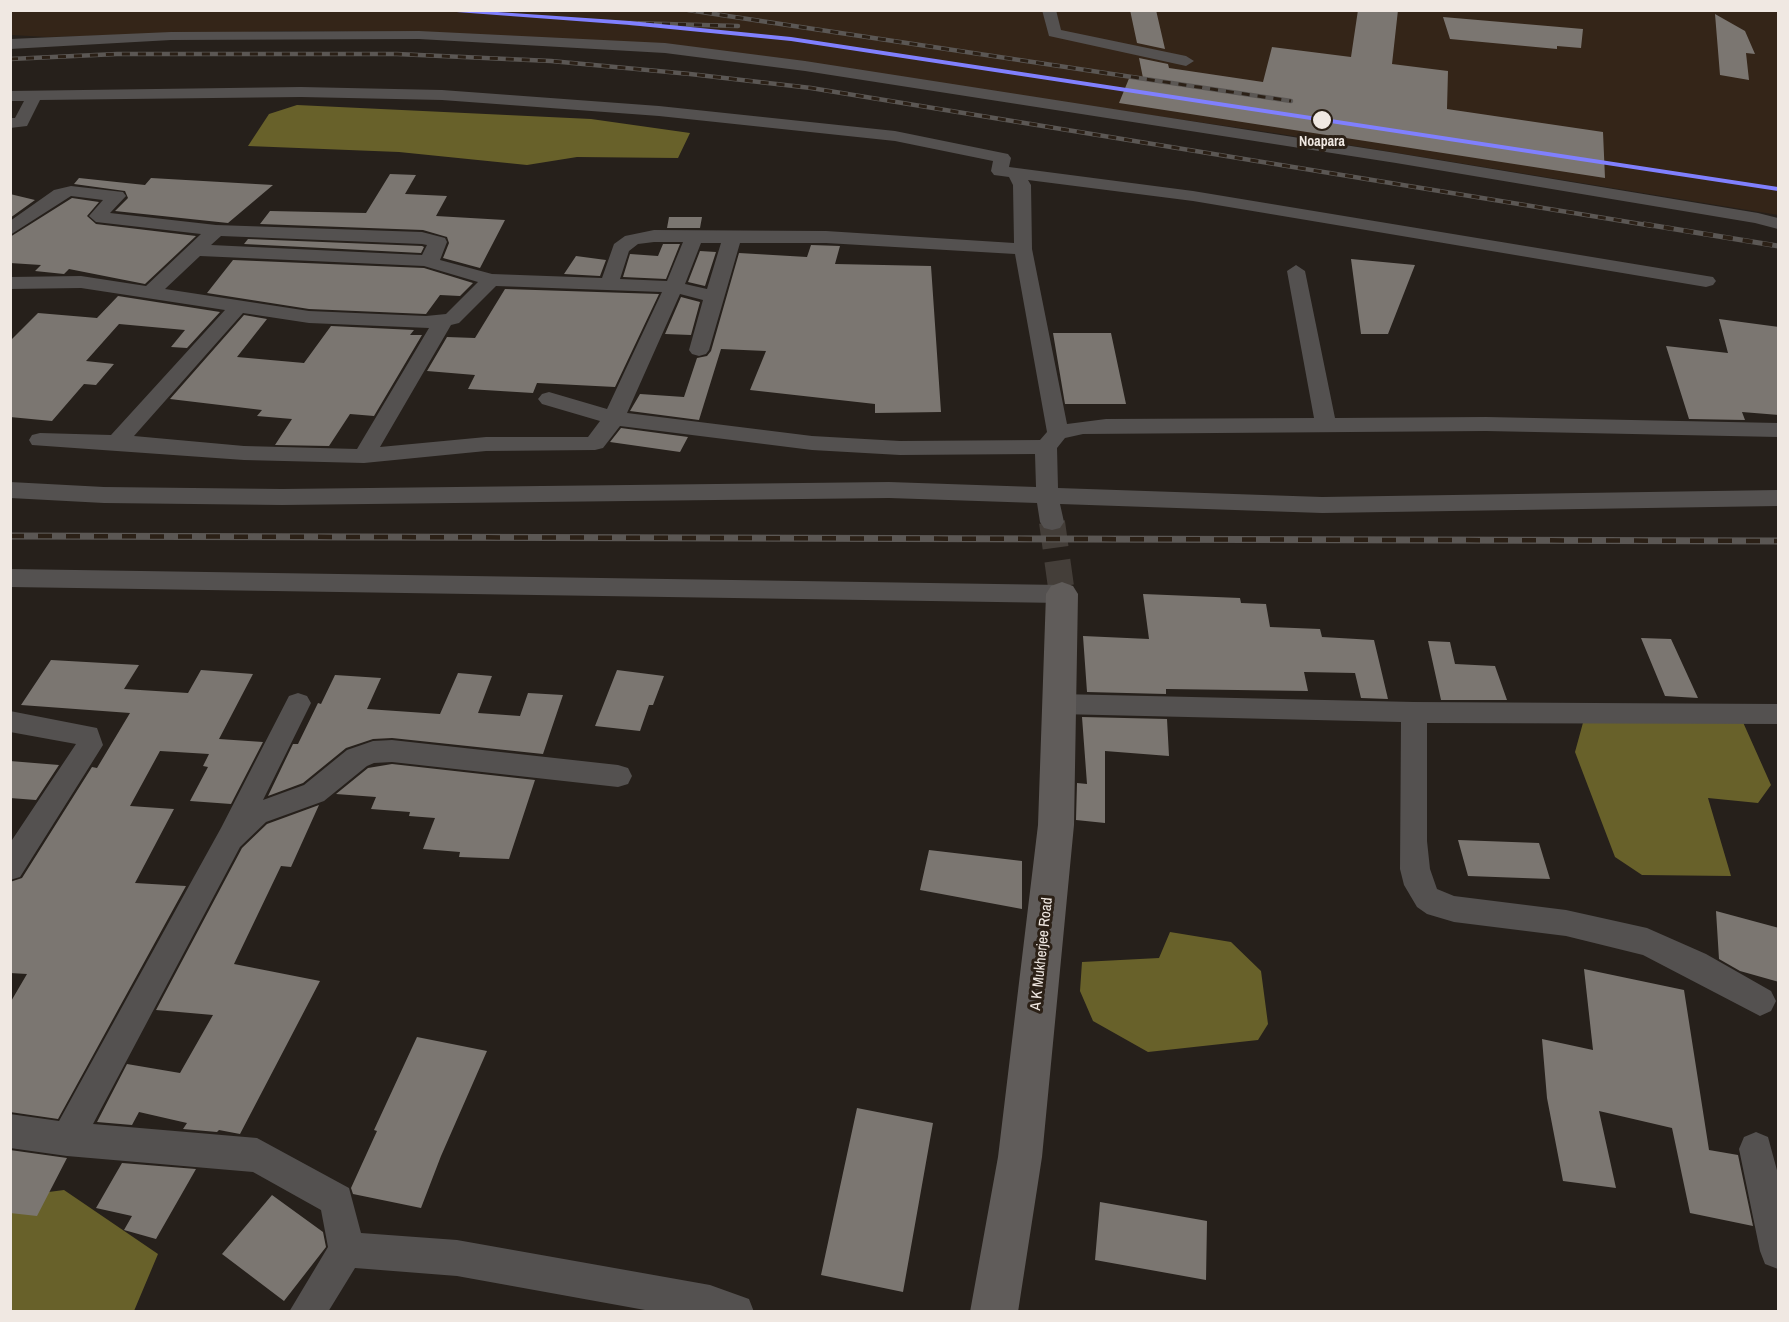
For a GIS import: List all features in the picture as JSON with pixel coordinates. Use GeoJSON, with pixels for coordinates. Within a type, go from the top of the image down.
{"type":"FeatureCollection","features":[{"type":"Feature","properties":{"kind":"street"},"geometry":{"type":"LineString","coordinates":[[1049,10],[1054,33],[1186,61]]}},
{"type":"Feature","properties":{"kind":"street"},"geometry":{"type":"LineString","coordinates":[[10,44],[171,36],[408,35],[665,48],[805,66],[1348,151],[1758,218],[1779,224]]}},
{"type":"Feature","properties":{"kind":"street"},"geometry":{"type":"LineString","coordinates":[[10,96],[129,93],[442,95],[647,110],[895,136],[1002,158],[1008,172],[1022,185],[1023,249],[1052,440],[1047,496],[1052,522]]}},
{"type":"Feature","properties":{"kind":"street"},"geometry":{"type":"LineString","coordinates":[[14,126],[35,95]]}},
{"type":"Feature","properties":{"kind":"street"},"geometry":{"type":"LineString","coordinates":[[972,170],[1008,172],[1193,196],[1706,281]]}},
{"type":"Feature","properties":{"kind":"street"},"geometry":{"type":"LineString","coordinates":[[10,230],[60,194],[71,191],[117,196],[98,216],[102,218],[216,230],[422,238],[438,242],[429,261]]}},
{"type":"Feature","properties":{"kind":"street"},"geometry":{"type":"LineString","coordinates":[[151,292],[216,230]]}},
{"type":"Feature","properties":{"kind":"street"},"geometry":{"type":"LineString","coordinates":[[609,285],[621,248],[632,240],[654,236],[826,237],[1023,249]]}},
{"type":"Feature","properties":{"kind":"street"},"geometry":{"type":"LineString","coordinates":[[40,440],[117,442],[244,453],[364,456],[486,444],[576,446],[595,443],[614,418],[694,238]]}},
{"type":"Feature","properties":{"kind":"street"},"geometry":{"type":"LineString","coordinates":[[699,350],[732,238]]}},
{"type":"Feature","properties":{"kind":"street"},"geometry":{"type":"LineString","coordinates":[[195,250],[429,261],[490,280],[674,287],[714,297]]}},
{"type":"Feature","properties":{"kind":"street"},"geometry":{"type":"LineString","coordinates":[[1296,271],[1326,424]]}},
{"type":"Feature","properties":{"kind":"street"},"geometry":{"type":"LineString","coordinates":[[10,282],[81,282],[238,307],[367,321],[443,321],[452,318],[490,280]]}},
{"type":"Feature","properties":{"kind":"street"},"geometry":{"type":"LineString","coordinates":[[117,442],[238,307]]}},
{"type":"Feature","properties":{"kind":"street"},"geometry":{"type":"LineString","coordinates":[[364,456],[443,321]]}},
{"type":"Feature","properties":{"kind":"street"},"geometry":{"type":"LineString","coordinates":[[549,399],[614,418],[854,447],[1052,440],[1083,427],[1106,426],[1486,424],[1779,430]]}},
{"type":"Feature","properties":{"kind":"street"},"geometry":{"type":"LineString","coordinates":[[10,490],[104,495],[282,497],[889,490],[1322,505],[1779,498]]}},
{"type":"Feature","properties":{"kind":"street"},"geometry":{"type":"LineString","coordinates":[[10,578],[1062,594]]}},
{"type":"Feature","properties":{"kind":"street","name":"A K Mukherjee Road"},"geometry":{"type":"LineString","coordinates":[[994,1311],[1020,1157],[1055,837],[1062,594]]}},
{"type":"Feature","properties":{"kind":"street"},"geometry":{"type":"LineString","coordinates":[[67,1139],[230,838],[298,703]]}},
{"type":"Feature","properties":{"kind":"street"},"geometry":{"type":"LineString","coordinates":[[1059,704],[1414,712],[1779,714]]}},
{"type":"Feature","properties":{"kind":"street"},"geometry":{"type":"LineString","coordinates":[[1414,712],[1413,841],[1417,877],[1427,898],[1437,905],[1454,909],[1566,923],[1647,942],[1695,964],[1760,1001]]}},
{"type":"Feature","properties":{"kind":"street"},"geometry":{"type":"LineString","coordinates":[[10,721],[88,736],[90,745],[10,868]]}},
{"type":"Feature","properties":{"kind":"street"},"geometry":{"type":"LineString","coordinates":[[230,838],[256,814],[314,793],[357,758],[373,752],[392,752],[618,776]]}},
{"type":"Feature","properties":{"kind":"street"},"geometry":{"type":"LineString","coordinates":[[10,1131],[67,1139],[257,1155],[337,1200],[346,1251],[307,1311]]}},
{"type":"Feature","properties":{"kind":"street"},"geometry":{"type":"LineString","coordinates":[[1756,1149],[1779,1251]]}},
{"type":"Feature","properties":{"kind":"street"},"geometry":{"type":"LineString","coordinates":[[346,1251],[457,1258],[710,1302],[736,1311]]}},
{"type":"Feature","properties":{"kind":"shaded area"},"geometry":{"type":"Polygon","coordinates":[[[10,11],[1778,11],[1778,215],[1281,134],[694,49],[416,32],[285,31],[47,37],[11,35],[10,11]]]}},
{"type":"Feature","properties":{"kind":"shaded area"},"geometry":{"type":"Polygon","coordinates":[[[297,105],[591,119],[690,133],[678,158],[577,157],[527,165],[399,152],[248,146],[269,114],[297,105]]]}},
{"type":"Feature","properties":{"kind":"shaded area"},"geometry":{"type":"Polygon","coordinates":[[[1584,719],[1742,720],[1771,785],[1758,803],[1708,798],[1731,876],[1642,875],[1615,857],[1575,752],[1584,719]]]}},
{"type":"Feature","properties":{"kind":"shaded area"},"geometry":{"type":"Polygon","coordinates":[[[1170,932],[1231,942],[1261,971],[1268,1024],[1258,1040],[1148,1052],[1093,1021],[1080,991],[1082,962],[1159,958],[1170,932]]]}},
{"type":"Feature","properties":{"kind":"shaded area"},"geometry":{"type":"Polygon","coordinates":[[[64,1190],[158,1254],[134,1311],[11,1311],[10,1197],[64,1190]]]}},
{"type":"Feature","properties":{"kind":"building"},"geometry":{"type":"Polygon","coordinates":[[[1130,10],[1156,10],[1165,49],[1137,43],[1130,10]]]}},
{"type":"Feature","properties":{"kind":"building","name":"Noapara"},"geometry":{"type":"Polygon","coordinates":[[[1358,10],[1398,10],[1392,64],[1448,71],[1447,109],[1603,132],[1605,178],[1119,103],[1130,76],[1143,78],[1139,58],[1168,64],[1169,68],[1263,82],[1272,47],[1351,57],[1358,10]]]}},
{"type":"Feature","properties":{"kind":"building"},"geometry":{"type":"Polygon","coordinates":[[[1715,14],[1745,31],[1755,54],[1746,53],[1749,80],[1720,75],[1715,14]]]}},
{"type":"Feature","properties":{"kind":"building"},"geometry":{"type":"Polygon","coordinates":[[[1443,17],[1583,29],[1581,48],[1557,46],[1557,49],[1450,39],[1443,17]]]}},
{"type":"Feature","properties":{"kind":"building"},"geometry":{"type":"Polygon","coordinates":[[[390,174],[416,175],[405,194],[447,196],[436,216],[505,220],[480,268],[443,258],[449,243],[447,237],[423,230],[260,224],[270,211],[366,213],[390,174]]]}},
{"type":"Feature","properties":{"kind":"building"},"geometry":{"type":"Polygon","coordinates":[[[79,178],[145,185],[151,178],[273,185],[228,223],[115,211],[128,198],[125,191],[74,184],[79,178]]]}},
{"type":"Feature","properties":{"kind":"building"},"geometry":{"type":"Polygon","coordinates":[[[10,194],[35,200],[10,218],[10,194]]]}},
{"type":"Feature","properties":{"kind":"building"},"geometry":{"type":"Polygon","coordinates":[[[72,198],[99,202],[87,216],[96,224],[196,236],[145,284],[69,269],[64,274],[35,271],[41,265],[10,263],[10,237],[72,198]]]}},
{"type":"Feature","properties":{"kind":"building"},"geometry":{"type":"Polygon","coordinates":[[[669,217],[702,217],[700,228],[667,228],[669,217]]]}},
{"type":"Feature","properties":{"kind":"building"},"geometry":{"type":"Polygon","coordinates":[[[248,239],[424,247],[421,253],[244,244],[248,239]]]}},
{"type":"Feature","properties":{"kind":"building"},"geometry":{"type":"Polygon","coordinates":[[[663,244],[680,244],[666,279],[623,277],[630,254],[658,256],[663,244]]]}},
{"type":"Feature","properties":{"kind":"building"},"geometry":{"type":"Polygon","coordinates":[[[811,245],[840,246],[835,264],[931,266],[941,412],[875,413],[875,404],[750,390],[766,351],[721,349],[699,420],[630,411],[640,394],[684,397],[697,358],[707,356],[711,351],[739,253],[807,257],[811,245]]]}},
{"type":"Feature","properties":{"kind":"building"},"geometry":{"type":"Polygon","coordinates":[[[700,251],[716,252],[705,286],[688,282],[700,251]]]}},
{"type":"Feature","properties":{"kind":"building"},"geometry":{"type":"Polygon","coordinates":[[[576,256],[606,260],[600,276],[564,274],[576,256]]]}},
{"type":"Feature","properties":{"kind":"building"},"geometry":{"type":"Polygon","coordinates":[[[1351,259],[1415,265],[1388,334],[1361,334],[1351,259]]]}},
{"type":"Feature","properties":{"kind":"building"},"geometry":{"type":"Polygon","coordinates":[[[233,260],[424,268],[473,283],[460,296],[440,295],[426,314],[309,309],[207,293],[233,260]]]}},
{"type":"Feature","properties":{"kind":"building"},"geometry":{"type":"Polygon","coordinates":[[[505,289],[659,294],[615,387],[537,383],[533,393],[468,389],[475,375],[427,371],[447,337],[475,338],[505,289]]]}},
{"type":"Feature","properties":{"kind":"building"},"geometry":{"type":"Polygon","coordinates":[[[118,296],[220,312],[187,348],[171,347],[185,330],[119,324],[86,361],[114,364],[96,385],[84,384],[52,421],[10,417],[10,341],[38,313],[97,318],[118,296]]]}},
{"type":"Feature","properties":{"kind":"building"},"geometry":{"type":"Polygon","coordinates":[[[681,297],[700,302],[691,335],[665,334],[681,297]]]}},
{"type":"Feature","properties":{"kind":"building"},"geometry":{"type":"Polygon","coordinates":[[[244,315],[267,319],[237,357],[304,363],[331,326],[414,330],[410,335],[422,335],[374,416],[350,414],[329,446],[275,445],[292,419],[257,416],[262,410],[170,399],[244,315]]]}},
{"type":"Feature","properties":{"kind":"building"},"geometry":{"type":"Polygon","coordinates":[[[1719,319],[1779,327],[1779,415],[1742,412],[1745,420],[1689,419],[1666,346],[1728,353],[1719,319]]]}},
{"type":"Feature","properties":{"kind":"building"},"geometry":{"type":"Polygon","coordinates":[[[1053,333],[1111,333],[1126,404],[1065,404],[1053,333]]]}},
{"type":"Feature","properties":{"kind":"building"},"geometry":{"type":"Polygon","coordinates":[[[621,428],[688,437],[680,452],[610,442],[621,428]]]}},
{"type":"Feature","properties":{"kind":"building"},"geometry":{"type":"Polygon","coordinates":[[[1143,594],[1240,598],[1241,603],[1266,604],[1270,627],[1320,629],[1322,637],[1374,640],[1388,699],[1361,698],[1355,673],[1304,672],[1308,691],[1166,689],[1166,694],[1087,692],[1083,636],[1149,639],[1143,594]]]}},
{"type":"Feature","properties":{"kind":"building"},"geometry":{"type":"Polygon","coordinates":[[[1641,638],[1671,639],[1698,698],[1665,696],[1641,638]]]}},
{"type":"Feature","properties":{"kind":"building"},"geometry":{"type":"Polygon","coordinates":[[[1428,641],[1450,642],[1455,664],[1495,666],[1507,700],[1441,700],[1428,641]]]}},
{"type":"Feature","properties":{"kind":"building"},"geometry":{"type":"Polygon","coordinates":[[[51,660],[139,665],[124,689],[188,693],[201,670],[253,674],[219,739],[263,742],[231,804],[190,801],[208,767],[203,766],[209,754],[160,751],[130,806],[174,809],[135,883],[186,886],[58,1119],[10,1112],[10,1003],[27,974],[10,973],[10,882],[22,878],[92,767],[97,768],[130,713],[21,705],[51,660]]]}},
{"type":"Feature","properties":{"kind":"building"},"geometry":{"type":"Polygon","coordinates":[[[617,670],[664,676],[653,705],[649,705],[640,731],[595,726],[617,670]]]}},
{"type":"Feature","properties":{"kind":"building"},"geometry":{"type":"Polygon","coordinates":[[[458,673],[492,676],[478,713],[520,716],[528,693],[563,695],[543,754],[392,738],[373,739],[346,748],[303,783],[268,796],[293,744],[298,744],[335,675],[381,678],[367,709],[440,714],[458,673]]]}},
{"type":"Feature","properties":{"kind":"building"},"geometry":{"type":"Polygon","coordinates":[[[1082,717],[1167,719],[1169,756],[1105,751],[1105,823],[1076,820],[1077,783],[1087,784],[1082,717]]]}},
{"type":"Feature","properties":{"kind":"building"},"geometry":{"type":"Polygon","coordinates":[[[10,761],[59,765],[36,800],[10,798],[10,761]]]}},
{"type":"Feature","properties":{"kind":"building"},"geometry":{"type":"Polygon","coordinates":[[[392,764],[535,780],[509,859],[459,857],[460,852],[423,849],[435,818],[409,816],[410,812],[371,809],[376,797],[336,794],[368,768],[392,764]]]}},
{"type":"Feature","properties":{"kind":"building"},"geometry":{"type":"Polygon","coordinates":[[[319,805],[291,867],[281,866],[234,964],[320,981],[240,1134],[219,1130],[217,1132],[183,1129],[187,1123],[139,1112],[132,1125],[97,1122],[127,1064],[180,1073],[213,1015],[156,1010],[242,848],[267,824],[319,805]]]}},
{"type":"Feature","properties":{"kind":"building"},"geometry":{"type":"Polygon","coordinates":[[[1458,840],[1539,843],[1550,879],[1468,876],[1458,840]]]}},
{"type":"Feature","properties":{"kind":"building"},"geometry":{"type":"Polygon","coordinates":[[[929,850],[1022,861],[1022,909],[920,890],[929,850]]]}},
{"type":"Feature","properties":{"kind":"building"},"geometry":{"type":"Polygon","coordinates":[[[1716,911],[1779,928],[1779,982],[1740,971],[1719,959],[1716,911]]]}},
{"type":"Feature","properties":{"kind":"building"},"geometry":{"type":"Polygon","coordinates":[[[1584,969],[1684,990],[1709,1150],[1738,1155],[1753,1226],[1690,1213],[1672,1128],[1599,1111],[1616,1188],[1563,1181],[1547,1098],[1542,1039],[1593,1050],[1584,969]]]}},
{"type":"Feature","properties":{"kind":"building"},"geometry":{"type":"Polygon","coordinates":[[[417,1037],[487,1051],[421,1208],[353,1194],[351,1188],[377,1131],[374,1130],[417,1037]]]}},
{"type":"Feature","properties":{"kind":"building"},"geometry":{"type":"Polygon","coordinates":[[[857,1108],[933,1123],[903,1292],[821,1275],[857,1108]]]}},
{"type":"Feature","properties":{"kind":"building"},"geometry":{"type":"Polygon","coordinates":[[[10,1150],[67,1158],[37,1216],[10,1213],[10,1150]]]}},
{"type":"Feature","properties":{"kind":"building"},"geometry":{"type":"Polygon","coordinates":[[[122,1163],[196,1169],[156,1239],[124,1230],[132,1216],[96,1208],[122,1163]]]}},
{"type":"Feature","properties":{"kind":"building"},"geometry":{"type":"Polygon","coordinates":[[[272,1195],[323,1232],[326,1247],[284,1301],[222,1254],[272,1195]]]}},
{"type":"Feature","properties":{"kind":"building"},"geometry":{"type":"Polygon","coordinates":[[[1100,1202],[1207,1221],[1206,1280],[1095,1260],[1100,1202]]]}},
{"type":"Feature","properties":{"kind":"tunnel"},"geometry":{"type":"LineString","coordinates":[[1052,522],[1062,594]]}},
{"type":"Feature","properties":{"kind":"railway"},"geometry":{"type":"LineString","coordinates":[[688,10],[1291,101]]}},
{"type":"Feature","properties":{"kind":"railway"},"geometry":{"type":"LineString","coordinates":[[630,23],[738,26]]}},
{"type":"Feature","properties":{"kind":"railway"},"geometry":{"type":"LineString","coordinates":[[10,59],[117,54],[397,54],[551,61],[690,74],[811,88],[1653,226]]}},
{"type":"Feature","properties":{"kind":"railway"},"geometry":{"type":"LineString","coordinates":[[1644,224],[1778,246]]}},
{"type":"Feature","properties":{"kind":"railway"},"geometry":{"type":"LineString","coordinates":[[10,536],[1778,541]]}},
{"type":"Feature","properties":{"kind":"transit line"},"geometry":{"type":"LineString","coordinates":[[433,10],[630,23],[791,39],[1778,189]]}},
{"type":"Feature","properties":{"kind":"place","name":"Noapara"},"geometry":{"type":"Point","coordinates":[1322,120]}}]}
